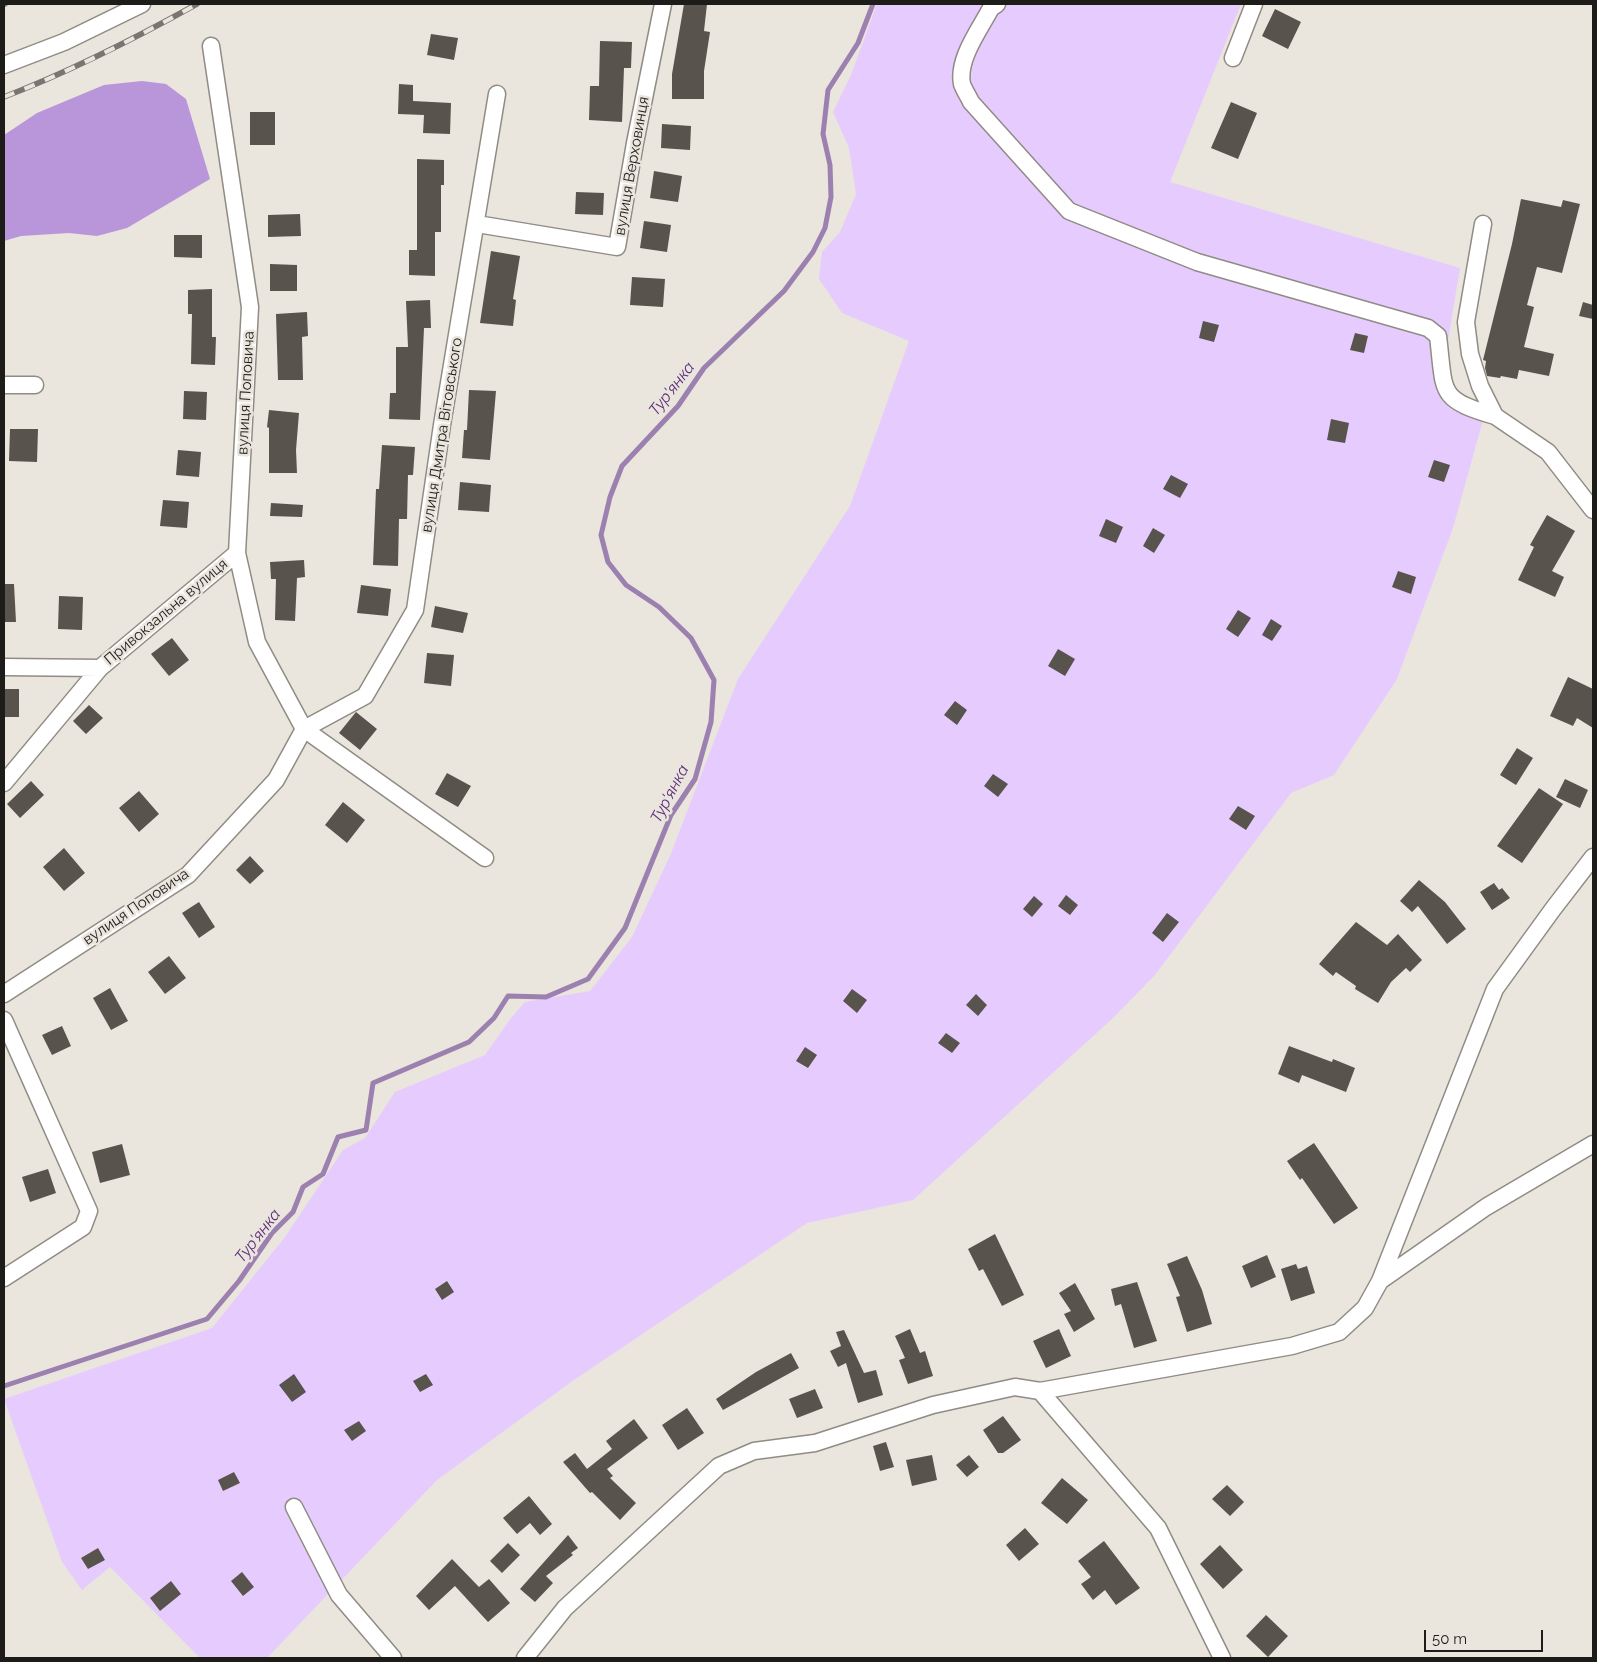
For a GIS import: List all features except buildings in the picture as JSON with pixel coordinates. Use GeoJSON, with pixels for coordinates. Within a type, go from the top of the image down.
{"type":"FeatureCollection","features":[{"type":"Feature","properties":{"kind":"street"},"geometry":{"type":"LineString","coordinates":[[4,65],[64,42],[142,4]]}},
{"type":"Feature","properties":{"kind":"street","name":"вулиця Верховинця"},"geometry":{"type":"LineString","coordinates":[[477,224],[618,247],[635,142],[663,4]]}},
{"type":"Feature","properties":{"kind":"street"},"geometry":{"type":"LineString","coordinates":[[997,4],[991,8],[967,54],[962,72],[962,86],[971,102],[1069,211],[1197,262],[1428,328],[1438,336],[1444,382],[1449,396],[1463,406],[1495,416],[1548,452],[1593,510]]}},
{"type":"Feature","properties":{"kind":"street"},"geometry":{"type":"LineString","coordinates":[[1233,58],[1254,4]]}},
{"type":"Feature","properties":{"kind":"street","name":"вулиця Поповича"},"geometry":{"type":"LineString","coordinates":[[210,46],[250,307],[237,553],[257,642],[304,729],[485,858]]}},
{"type":"Feature","properties":{"kind":"street","name":"вулиця Дмитра Вітовського"},"geometry":{"type":"LineString","coordinates":[[304,729],[365,696],[415,610],[442,425],[477,224],[497,94]]}},
{"type":"Feature","properties":{"kind":"street"},"geometry":{"type":"LineString","coordinates":[[1483,224],[1466,322],[1470,354],[1480,386],[1495,416]]}},
{"type":"Feature","properties":{"kind":"street"},"geometry":{"type":"LineString","coordinates":[[4,385],[35,385]]}},
{"type":"Feature","properties":{"kind":"street","name":"Привокзальна вулиця"},"geometry":{"type":"LineString","coordinates":[[4,667],[100,668],[237,553]]}},
{"type":"Feature","properties":{"kind":"street"},"geometry":{"type":"LineString","coordinates":[[4,783],[100,668]]}},
{"type":"Feature","properties":{"kind":"street","name":"вулиця Поповича"},"geometry":{"type":"LineString","coordinates":[[4,994],[188,875],[276,780],[304,729]]}},
{"type":"Feature","properties":{"kind":"street"},"geometry":{"type":"LineString","coordinates":[[525,1658],[565,1608],[719,1466],[754,1451],[815,1443],[933,1405],[1014,1387],[1040,1391],[1292,1346],[1339,1332],[1365,1308],[1380,1280],[1495,989],[1553,908],[1593,857]]}},
{"type":"Feature","properties":{"kind":"street"},"geometry":{"type":"LineString","coordinates":[[4,1020],[89,1211],[83,1227],[4,1278]]}},
{"type":"Feature","properties":{"kind":"street"},"geometry":{"type":"LineString","coordinates":[[1380,1280],[1486,1206],[1593,1144]]}},
{"type":"Feature","properties":{"kind":"street"},"geometry":{"type":"LineString","coordinates":[[1040,1391],[1158,1528],[1222,1658]]}},
{"type":"Feature","properties":{"kind":"street"},"geometry":{"type":"LineString","coordinates":[[294,1508],[339,1595],[393,1658]]}},
{"type":"Feature","properties":{"kind":"shaded area"},"geometry":{"type":"Polygon","coordinates":[[[877,4],[1241,4],[1170,182],[1460,268],[1445,359],[1457,395],[1486,409],[1453,528],[1397,679],[1334,775],[1291,793],[1155,975],[1112,1019],[913,1200],[807,1223],[571,1382],[437,1480],[267,1658],[200,1658],[110,1567],[82,1590],[62,1562],[4,1399],[212,1328],[285,1237],[343,1150],[365,1138],[395,1092],[485,1055],[511,1018],[525,1002],[590,991],[632,937],[670,856],[738,679],[850,506],[909,341],[842,313],[819,279],[822,252],[840,232],[856,194],[849,148],[833,112],[851,75],[877,4]]]}},
{"type":"Feature","properties":{"kind":"shaded area"},"geometry":{"type":"Polygon","coordinates":[[[142,81],[166,84],[186,99],[210,179],[127,228],[97,236],[69,233],[21,236],[4,241],[4,135],[37,113],[104,85],[142,81]]]}},
{"type":"Feature","properties":{"kind":"waterway","name":"Тур'янка"},"geometry":{"type":"LineString","coordinates":[[4,1386],[207,1319],[239,1281],[272,1233],[293,1212],[303,1187],[323,1174],[338,1137],[366,1130],[373,1083],[469,1042],[494,1018],[508,996],[546,997],[588,979],[625,928],[671,815],[695,779],[711,722],[714,680],[691,638],[659,607],[626,585],[608,562],[601,535],[610,497],[622,466],[678,406],[704,368],[784,291],[813,252],[825,228],[831,197],[830,165],[823,134],[828,90],[858,43],[873,4]]}},
{"type":"Feature","properties":{"kind":"railway"},"geometry":{"type":"LineString","coordinates":[[4,97],[102,54],[197,4]]}}]}
